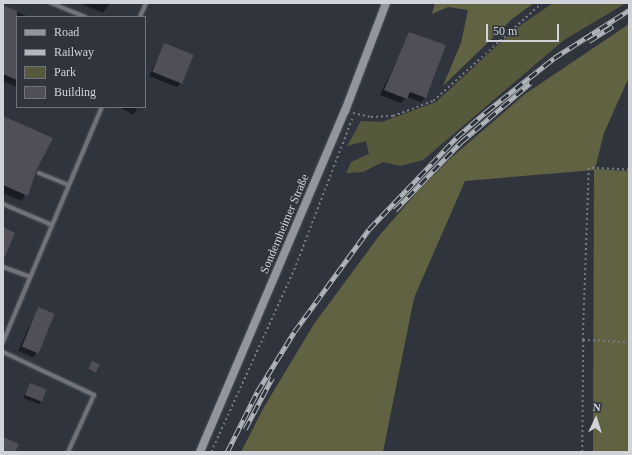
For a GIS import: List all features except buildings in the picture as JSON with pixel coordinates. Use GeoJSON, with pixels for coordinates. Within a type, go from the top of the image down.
{"type":"FeatureCollection","features":[{"type":"Feature","properties":{"kind":"main road","name":"Sondernheimer Straße"},"geometry":{"type":"LineString","coordinates":[[200,452],[345,111],[386,3]]}},
{"type":"Feature","properties":{"kind":"lane"},"geometry":{"type":"LineString","coordinates":[[51,3],[83,16]]}},
{"type":"Feature","properties":{"kind":"lane"},"geometry":{"type":"LineString","coordinates":[[140,16],[146,3]]}},
{"type":"Feature","properties":{"kind":"lane"},"geometry":{"type":"LineString","coordinates":[[3,342],[102,108]]}},
{"type":"Feature","properties":{"kind":"lane"},"geometry":{"type":"LineString","coordinates":[[39,173],[69,185]]}},
{"type":"Feature","properties":{"kind":"lane"},"geometry":{"type":"LineString","coordinates":[[3,204],[52,225]]}},
{"type":"Feature","properties":{"kind":"lane"},"geometry":{"type":"LineString","coordinates":[[3,267],[30,277]]}},
{"type":"Feature","properties":{"kind":"lane"},"geometry":{"type":"LineString","coordinates":[[3,352],[94,395],[68,452]]}},
{"type":"Feature","properties":{"kind":"path"},"geometry":{"type":"LineString","coordinates":[[353,114],[371,118],[393,116],[432,101],[542,3]]}},
{"type":"Feature","properties":{"kind":"path"},"geometry":{"type":"LineString","coordinates":[[211,452],[291,277],[350,132],[356,106]]}},
{"type":"Feature","properties":{"kind":"path"},"geometry":{"type":"LineString","coordinates":[[582,452],[583,340],[590,168],[629,170]]}},
{"type":"Feature","properties":{"kind":"path"},"geometry":{"type":"LineString","coordinates":[[583,340],[629,342]]}},
{"type":"Feature","properties":{"kind":"green space"},"geometry":{"type":"Polygon","coordinates":[[[435,3],[534,3],[512,19],[443,86],[461,43],[468,10],[448,7],[432,14],[435,3]]]}},
{"type":"Feature","properties":{"kind":"green space"},"geometry":{"type":"Polygon","coordinates":[[[553,3],[626,3],[564,40],[423,160],[400,166],[383,162],[363,172],[346,173],[351,162],[369,154],[366,141],[347,146],[361,121],[382,122],[436,102],[515,29],[553,3]]]}},
{"type":"Feature","properties":{"kind":"green space"},"geometry":{"type":"Polygon","coordinates":[[[629,24],[629,77],[604,133],[595,169],[629,171],[629,452],[593,452],[594,170],[465,181],[414,298],[383,452],[241,452],[264,407],[314,324],[379,236],[418,191],[452,157],[525,94],[629,24]]]}},
{"type":"Feature","properties":{"kind":"railway"},"geometry":{"type":"LineString","coordinates":[[227,452],[257,392],[294,332],[369,229],[457,137],[487,111],[554,58],[629,10]]}},
{"type":"Feature","properties":{"kind":"railway"},"geometry":{"type":"LineString","coordinates":[[589,41],[613,26]]}},
{"type":"Feature","properties":{"kind":"railway"},"geometry":{"type":"LineString","coordinates":[[395,210],[461,142],[530,83]]}},
{"type":"Feature","properties":{"kind":"railway"},"geometry":{"type":"LineString","coordinates":[[245,429],[272,378]]}}]}
